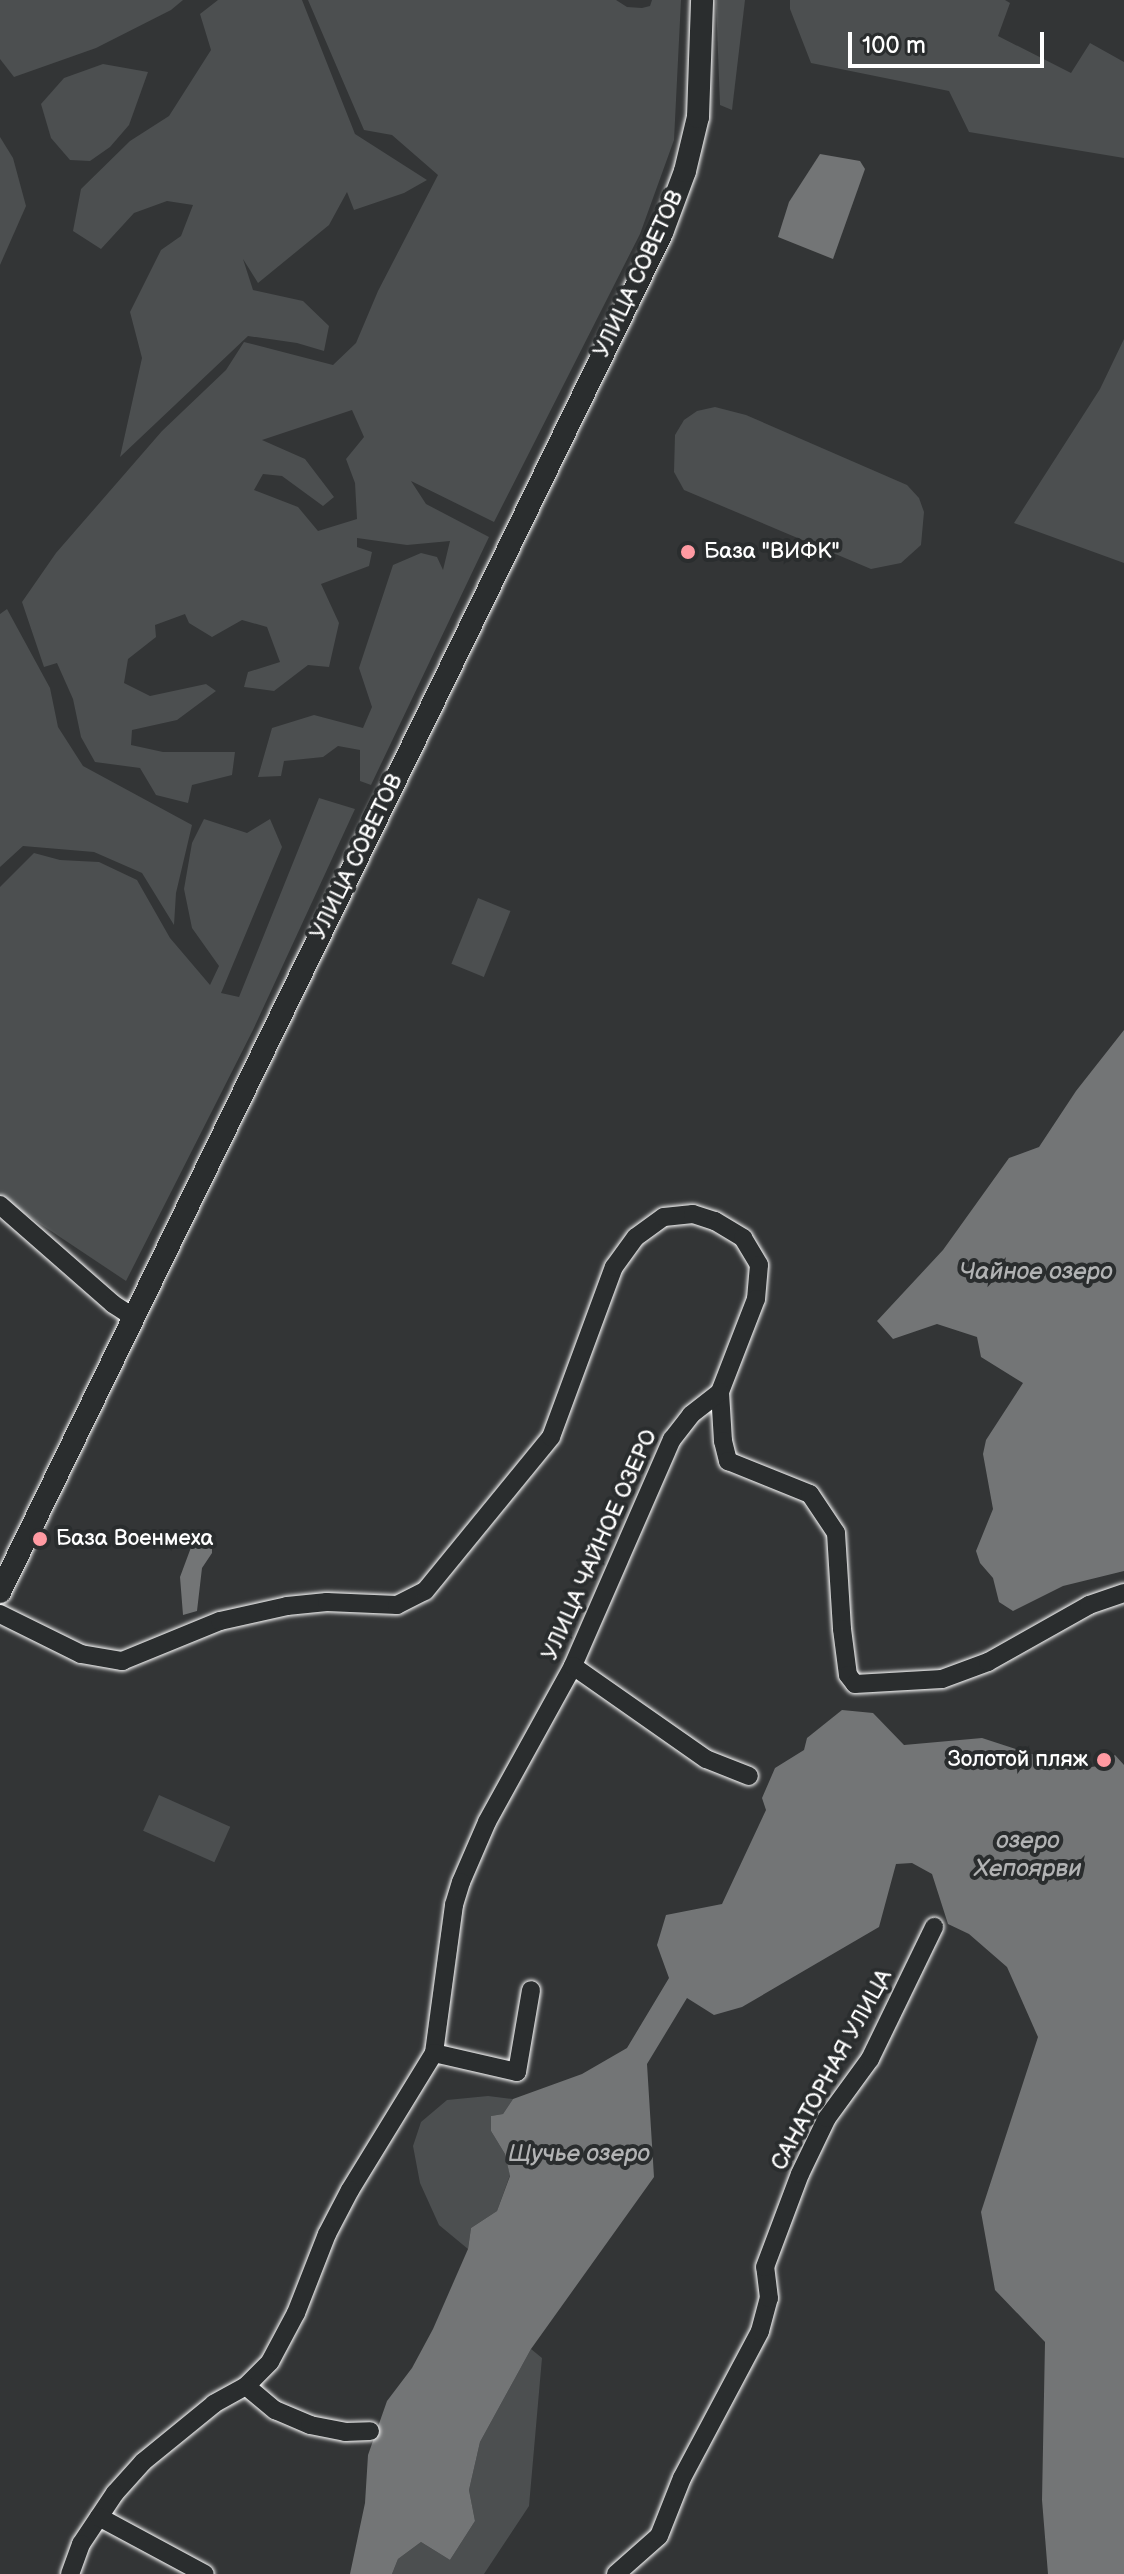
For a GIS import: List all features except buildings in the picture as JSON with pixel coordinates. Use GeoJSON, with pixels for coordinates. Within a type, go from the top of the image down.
{"type":"FeatureCollection","features":[{"type":"Feature","properties":{"kind":"main road","name":"УЛИЦА СОВЕТОВ"},"geometry":{"type":"LineString","coordinates":[[0,1592],[662,233],[685,171],[698,117],[702,0]]}},
{"type":"Feature","properties":{"kind":"street"},"geometry":{"type":"LineString","coordinates":[[0,1205],[133,1317]]}},
{"type":"Feature","properties":{"kind":"street"},"geometry":{"type":"LineString","coordinates":[[0,1614],[81,1654],[122,1661],[220,1621],[287,1606],[327,1602],[397,1605],[425,1591],[551,1437],[614,1267],[636,1237],[664,1217],[693,1214],[715,1221],[743,1238],[759,1265],[756,1299],[720,1392],[723,1441],[728,1461],[810,1494],[836,1533],[842,1629],[848,1675],[855,1684],[942,1679],[988,1662],[1089,1605],[1124,1593]]}},
{"type":"Feature","properties":{"kind":"street","name":"УЛИЦА ЧАЙНОЕ ОЗЕРО"},"geometry":{"type":"LineString","coordinates":[[70,2574],[81,2544],[115,2493],[164,2442],[214,2404],[246,2386],[270,2362],[296,2313],[350,2190],[434,2053],[454,1905],[487,1822],[573,1666],[672,1439],[691,1415],[720,1392]]}},
{"type":"Feature","properties":{"kind":"street"},"geometry":{"type":"LineString","coordinates":[[573,1666],[706,1759],[749,1776]]}},
{"type":"Feature","properties":{"kind":"street","name":"САНАТОРНАЯ УЛИЦА"},"geometry":{"type":"LineString","coordinates":[[616,2574],[659,2536],[682,2478],[760,2331],[769,2298],[765,2267],[800,2174],[827,2118],[870,2059],[934,1927]]}},
{"type":"Feature","properties":{"kind":"street"},"geometry":{"type":"LineString","coordinates":[[434,2053],[517,2072],[531,1990]]}},
{"type":"Feature","properties":{"kind":"street"},"geometry":{"type":"LineString","coordinates":[[246,2386],[275,2410],[310,2425],[345,2432],[370,2431]]}},
{"type":"Feature","properties":{"kind":"street"},"geometry":{"type":"LineString","coordinates":[[99,2517],[205,2574]]}},
{"type":"Feature","properties":{"kind":"shaded area"},"geometry":{"type":"Polygon","coordinates":[[[0,0],[183,0],[171,10],[96,48],[14,77],[0,59],[0,0]]]}},
{"type":"Feature","properties":{"kind":"shaded area"},"geometry":{"type":"Polygon","coordinates":[[[218,0],[302,0],[355,134],[427,180],[404,193],[354,210],[347,192],[329,225],[258,283],[243,259],[253,290],[303,301],[329,326],[324,351],[297,343],[248,336],[120,457],[142,358],[130,312],[161,250],[181,236],[193,205],[167,201],[134,213],[101,249],[73,231],[81,189],[130,141],[169,116],[211,50],[200,14],[218,0]]]}},
{"type":"Feature","properties":{"kind":"shaded area"},"geometry":{"type":"Polygon","coordinates":[[[308,0],[616,0],[627,7],[642,8],[650,6],[652,0],[681,0],[674,140],[640,234],[494,522],[411,481],[426,504],[489,537],[371,785],[360,781],[360,750],[338,746],[323,757],[284,761],[281,776],[258,777],[272,728],[314,715],[363,728],[372,707],[359,668],[393,565],[421,553],[437,557],[443,570],[450,541],[407,545],[357,538],[357,547],[372,552],[369,566],[321,584],[339,623],[329,667],[308,665],[274,691],[244,687],[248,672],[280,662],[267,627],[242,620],[212,637],[189,623],[185,614],[155,625],[156,637],[128,659],[124,683],[150,696],[206,684],[216,691],[177,720],[132,730],[131,745],[163,752],[235,752],[232,775],[192,785],[188,803],[156,795],[140,768],[95,762],[81,737],[73,699],[57,663],[44,667],[22,602],[56,553],[162,431],[226,370],[244,342],[333,365],[356,343],[378,291],[438,175],[392,135],[364,130],[308,0]],[[352,410],[262,440],[305,459],[334,497],[323,506],[282,476],[263,474],[254,490],[298,507],[318,531],[357,519],[355,483],[346,459],[364,437],[352,410]]]}},
{"type":"Feature","properties":{"kind":"shaded area"},"geometry":{"type":"Polygon","coordinates":[[[716,0],[745,0],[732,110],[720,105],[716,0]]]}},
{"type":"Feature","properties":{"kind":"shaded area"},"geometry":{"type":"Polygon","coordinates":[[[790,0],[1005,0],[1010,3],[998,36],[1071,73],[1090,43],[1124,62],[1124,158],[969,132],[949,91],[811,63],[790,9],[790,0]]]}},
{"type":"Feature","properties":{"kind":"shaded area"},"geometry":{"type":"Polygon","coordinates":[[[103,64],[148,72],[129,125],[110,147],[90,161],[70,160],[51,138],[41,104],[64,78],[103,64]]]}},
{"type":"Feature","properties":{"kind":"shaded area"},"geometry":{"type":"Polygon","coordinates":[[[0,137],[13,158],[26,206],[0,265],[0,137]]]}},
{"type":"Feature","properties":{"kind":"shaded area"},"geometry":{"type":"Polygon","coordinates":[[[1124,339],[1124,563],[1014,523],[1100,389],[1124,339]]]}},
{"type":"Feature","properties":{"kind":"shaded area"},"geometry":{"type":"Polygon","coordinates":[[[715,407],[746,415],[907,485],[919,498],[924,512],[921,545],[901,563],[871,569],[684,490],[674,472],[675,435],[684,420],[697,411],[715,407]]]}},
{"type":"Feature","properties":{"kind":"shaded area"},"geometry":{"type":"Polygon","coordinates":[[[7,609],[50,688],[58,727],[83,766],[192,825],[176,893],[174,925],[142,873],[94,852],[23,846],[0,867],[0,614],[7,609]]]}},
{"type":"Feature","properties":{"kind":"shaded area"},"geometry":{"type":"Polygon","coordinates":[[[319,798],[355,809],[253,1030],[126,1281],[0,1197],[0,887],[34,853],[60,860],[99,862],[137,880],[170,938],[210,985],[219,966],[192,928],[184,889],[192,843],[204,819],[247,833],[270,819],[282,847],[221,993],[239,997],[319,798]]]}},
{"type":"Feature","properties":{"kind":"shaded area"},"geometry":{"type":"Polygon","coordinates":[[[478,898],[510,911],[484,977],[451,964],[478,898]]]}},
{"type":"Feature","properties":{"kind":"shaded area"},"geometry":{"type":"Polygon","coordinates":[[[159,1795],[230,1827],[214,1862],[143,1831],[159,1795]]]}},
{"type":"Feature","properties":{"kind":"shaded area"},"geometry":{"type":"Polygon","coordinates":[[[488,2096],[513,2099],[503,2114],[491,2116],[491,2131],[505,2154],[510,2175],[497,2211],[471,2228],[468,2249],[439,2225],[420,2183],[413,2146],[421,2122],[447,2100],[488,2096]]]}},
{"type":"Feature","properties":{"kind":"shaded area"},"geometry":{"type":"Polygon","coordinates":[[[531,2349],[542,2358],[529,2506],[484,2574],[392,2574],[398,2559],[421,2542],[450,2560],[475,2521],[469,2490],[480,2442],[531,2349]]]}},
{"type":"Feature","properties":{"kind":"water"},"geometry":{"type":"Polygon","coordinates":[[[820,154],[860,161],[865,169],[833,259],[778,237],[789,202],[820,154]]]}},
{"type":"Feature","properties":{"kind":"water","name":"Чайное озеро"},"geometry":{"type":"Polygon","coordinates":[[[1124,1030],[1124,1571],[1063,1586],[1013,1611],[999,1602],[993,1578],[980,1563],[976,1551],[993,1509],[983,1454],[986,1440],[1023,1383],[981,1357],[977,1337],[937,1324],[893,1339],[877,1321],[943,1250],[1009,1158],[1039,1147],[1076,1091],[1124,1030]]]}},
{"type":"Feature","properties":{"kind":"water"},"geometry":{"type":"Polygon","coordinates":[[[200,1536],[206,1536],[212,1543],[212,1553],[202,1568],[197,1611],[183,1615],[180,1577],[193,1542],[200,1536]]]}},
{"type":"Feature","properties":{"kind":"water","name":"озеро Хепоярви"},"geometry":{"type":"Polygon","coordinates":[[[842,1710],[873,1713],[904,1745],[982,1738],[1078,1769],[1098,1766],[1115,1755],[1124,1765],[1124,2574],[1048,2574],[1042,2500],[1045,2342],[995,2290],[981,2212],[1038,2037],[1007,1967],[969,1934],[948,1924],[932,1874],[912,1863],[896,1864],[879,1927],[742,2007],[714,2015],[687,1998],[647,2064],[654,2177],[531,2349],[480,2442],[469,2490],[475,2521],[450,2560],[421,2542],[398,2559],[392,2574],[350,2574],[365,2503],[368,2455],[387,2401],[412,2368],[433,2329],[468,2249],[471,2228],[497,2211],[510,2176],[505,2154],[491,2131],[491,2116],[503,2114],[513,2099],[582,2074],[627,2048],[669,1978],[657,1945],[666,1915],[722,1904],[766,1810],[762,1798],[775,1768],[804,1750],[807,1738],[842,1710]]]}},
{"type":"Feature","properties":{"kind":"place","name":"База \"ВИФК\""},"geometry":{"type":"Point","coordinates":[688,552]}},
{"type":"Feature","properties":{"kind":"place","name":"База Военмеха"},"geometry":{"type":"Point","coordinates":[40,1539]}},
{"type":"Feature","properties":{"kind":"place","name":"Золотой пляж"},"geometry":{"type":"Point","coordinates":[1104,1760]}},
{"type":"Feature","properties":{"kind":"water label","name":"Щучье озеро"},"geometry":{"type":"Point","coordinates":[579,2154]}}]}
